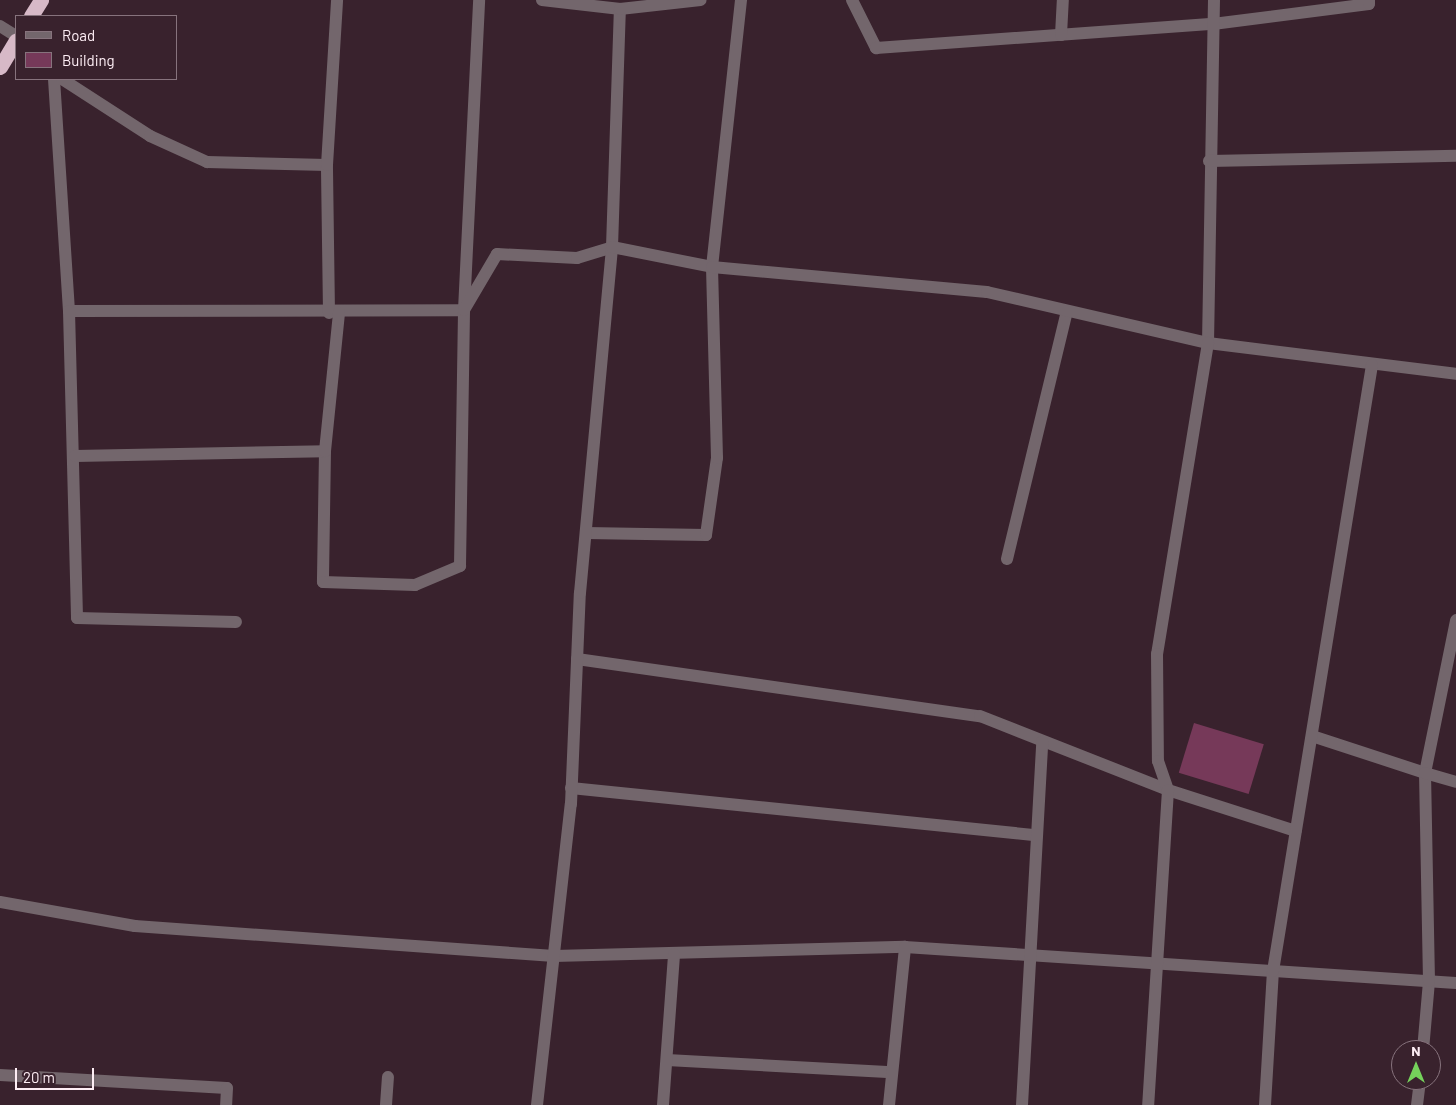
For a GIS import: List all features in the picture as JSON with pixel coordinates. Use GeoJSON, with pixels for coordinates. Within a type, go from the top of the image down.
{"type":"FeatureCollection","features":[{"type":"Feature","properties":{"kind":"highway"},"geometry":{"type":"LineString","coordinates":[[32,15],[41,0]]}},
{"type":"Feature","properties":{"kind":"highway"},"geometry":{"type":"LineString","coordinates":[[0,67],[15,40]]}},
{"type":"Feature","properties":{"kind":"street"},"geometry":{"type":"LineString","coordinates":[[336,0],[327,164],[334,313],[325,451],[323,582],[415,585],[460,566],[464,310],[479,0]]}},
{"type":"Feature","properties":{"kind":"street"},"geometry":{"type":"LineString","coordinates":[[542,0],[620,8],[701,0]]}},
{"type":"Feature","properties":{"kind":"street"},"geometry":{"type":"LineString","coordinates":[[586,533],[706,535],[717,458],[712,267],[741,0]]}},
{"type":"Feature","properties":{"kind":"street"},"geometry":{"type":"LineString","coordinates":[[852,0],[876,48],[1213,24],[1369,4],[1369,0]]}},
{"type":"Feature","properties":{"kind":"street"},"geometry":{"type":"LineString","coordinates":[[1061,35],[1063,0]]}},
{"type":"Feature","properties":{"kind":"street"},"geometry":{"type":"LineString","coordinates":[[1148,1105],[1168,790],[1158,761],[1157,654],[1208,343],[1209,161],[1214,0]]}},
{"type":"Feature","properties":{"kind":"street"},"geometry":{"type":"LineString","coordinates":[[536,1105],[554,956],[571,788],[577,659],[586,533],[612,247],[620,8]]}},
{"type":"Feature","properties":{"kind":"street"},"geometry":{"type":"LineString","coordinates":[[0,26],[15,37]]}},
{"type":"Feature","properties":{"kind":"street"},"geometry":{"type":"LineString","coordinates":[[54,80],[69,311],[75,456],[78,618],[236,622]]}},
{"type":"Feature","properties":{"kind":"street"},"geometry":{"type":"LineString","coordinates":[[64,80],[150,136],[207,162],[327,164]]}},
{"type":"Feature","properties":{"kind":"street"},"geometry":{"type":"LineString","coordinates":[[1209,161],[1456,156]]}},
{"type":"Feature","properties":{"kind":"street"},"geometry":{"type":"LineString","coordinates":[[464,310],[497,254],[577,258],[612,247],[712,267],[987,292],[1208,343],[1372,365],[1455,370]]}},
{"type":"Feature","properties":{"kind":"street"},"geometry":{"type":"LineString","coordinates":[[69,311],[334,313],[464,310]]}},
{"type":"Feature","properties":{"kind":"street"},"geometry":{"type":"LineString","coordinates":[[1007,559],[1067,310]]}},
{"type":"Feature","properties":{"kind":"street"},"geometry":{"type":"LineString","coordinates":[[1265,1105],[1274,971],[1372,365]]}},
{"type":"Feature","properties":{"kind":"street"},"geometry":{"type":"LineString","coordinates":[[75,456],[325,451]]}},
{"type":"Feature","properties":{"kind":"street"},"geometry":{"type":"LineString","coordinates":[[1424,1040],[1429,981],[1425,773],[1456,620]]}},
{"type":"Feature","properties":{"kind":"street"},"geometry":{"type":"LineString","coordinates":[[577,659],[980,716],[1168,790],[1296,831]]}},
{"type":"Feature","properties":{"kind":"street"},"geometry":{"type":"LineString","coordinates":[[1312,736],[1456,782]]}},
{"type":"Feature","properties":{"kind":"street"},"geometry":{"type":"LineString","coordinates":[[1022,1105],[1032,956],[1036,835],[1042,742]]}},
{"type":"Feature","properties":{"kind":"street"},"geometry":{"type":"LineString","coordinates":[[571,788],[1036,835]]}},
{"type":"Feature","properties":{"kind":"street"},"geometry":{"type":"LineString","coordinates":[[0,902],[136,926],[554,956],[904,947],[1456,983]]}},
{"type":"Feature","properties":{"kind":"street"},"geometry":{"type":"LineString","coordinates":[[889,1105],[904,947]]}},
{"type":"Feature","properties":{"kind":"street"},"geometry":{"type":"LineString","coordinates":[[663,1105],[674,954]]}},
{"type":"Feature","properties":{"kind":"street"},"geometry":{"type":"LineString","coordinates":[[667,1060],[892,1072]]}},
{"type":"Feature","properties":{"kind":"street"},"geometry":{"type":"LineString","coordinates":[[0,1075],[227,1088],[226,1105]]}},
{"type":"Feature","properties":{"kind":"street"},"geometry":{"type":"LineString","coordinates":[[386,1105],[388,1077]]}},
{"type":"Feature","properties":{"kind":"street"},"geometry":{"type":"LineString","coordinates":[[1417,1105],[1419,1090]]}},
{"type":"Feature","properties":{"kind":"building"},"geometry":{"type":"Polygon","coordinates":[[[1194,723],[1264,744],[1249,794],[1179,773],[1194,723]]]}}]}
